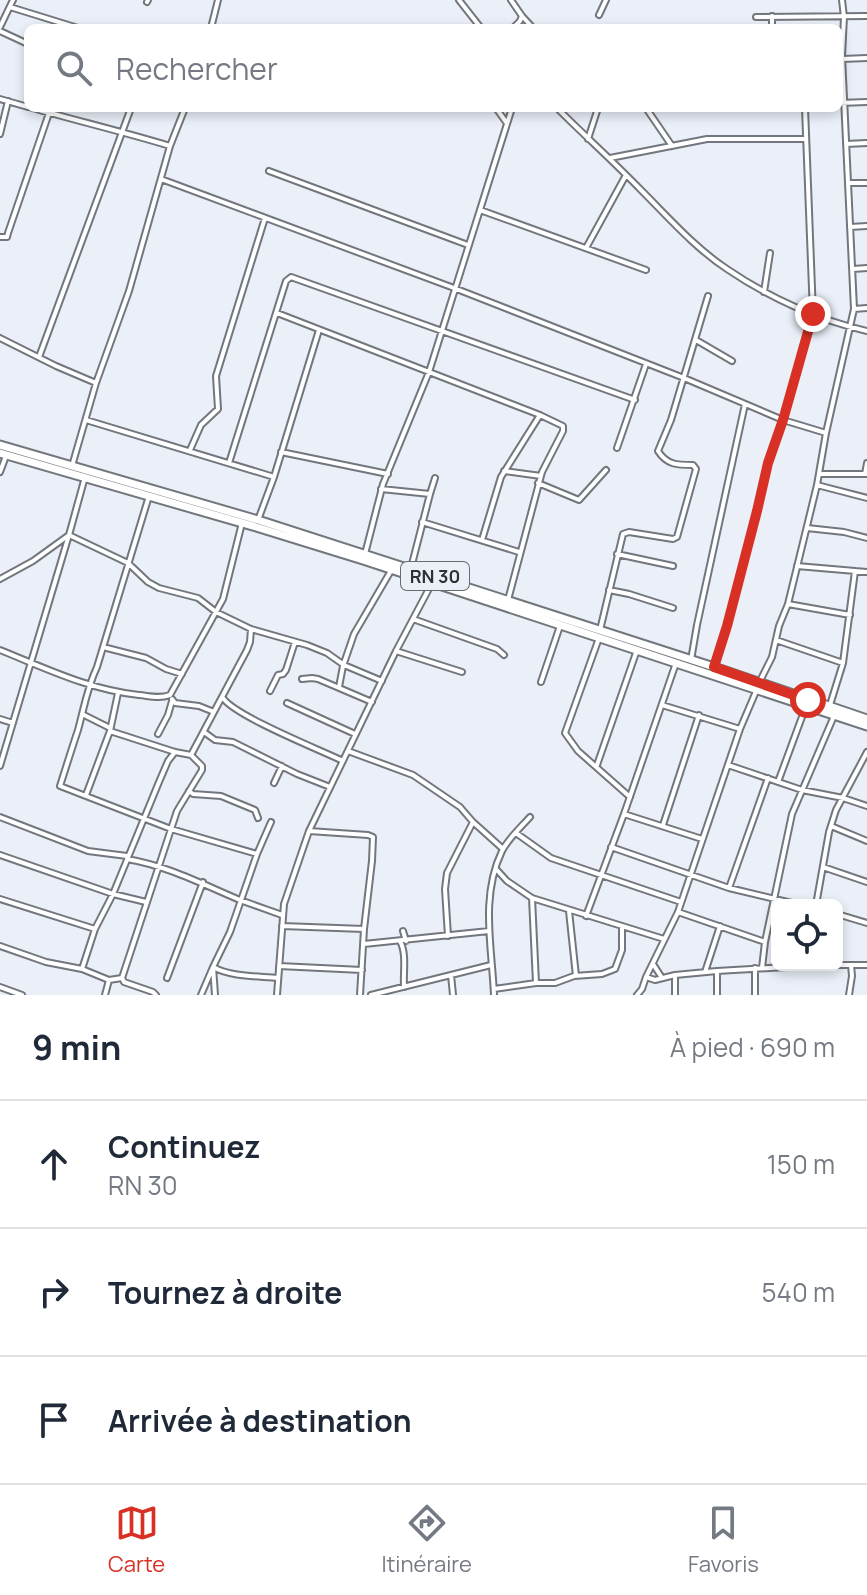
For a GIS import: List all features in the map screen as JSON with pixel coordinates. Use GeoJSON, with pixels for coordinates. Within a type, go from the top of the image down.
{"type":"FeatureCollection","features":[{"type":"Feature","properties":{"kind":"main road","name":"RN 30"},"geometry":{"type":"LineString","coordinates":[[0,445],[72,469],[85,477],[392,569],[560,626],[714,667],[806,706],[867,726]]}},
{"type":"Feature","properties":{"kind":"main road","name":"RN 30"},"geometry":{"type":"LineString","coordinates":[[3,454],[72,469],[258,520],[508,600],[676,663],[867,719]]}},
{"type":"Feature","properties":{"kind":"street"},"geometry":{"type":"LineString","coordinates":[[13,0],[0,29],[24,42]]}},
{"type":"Feature","properties":{"kind":"street"},"geometry":{"type":"LineString","coordinates":[[212,24],[218,0]]}},
{"type":"Feature","properties":{"kind":"street"},"geometry":{"type":"LineString","coordinates":[[459,0],[478,24]]}},
{"type":"Feature","properties":{"kind":"street"},"geometry":{"type":"LineString","coordinates":[[511,0],[529,24]]}},
{"type":"Feature","properties":{"kind":"street"},"geometry":{"type":"LineString","coordinates":[[599,15],[606,0]]}},
{"type":"Feature","properties":{"kind":"street"},"geometry":{"type":"LineString","coordinates":[[842,0],[843,30]]}},
{"type":"Feature","properties":{"kind":"street"},"geometry":{"type":"LineString","coordinates":[[10,7],[65,24]]}},
{"type":"Feature","properties":{"kind":"street"},"geometry":{"type":"LineString","coordinates":[[517,24],[522,16]]}},
{"type":"Feature","properties":{"kind":"street"},"geometry":{"type":"LineString","coordinates":[[772,16],[772,24]]}},
{"type":"Feature","properties":{"kind":"street"},"geometry":{"type":"LineString","coordinates":[[756,17],[867,16]]}},
{"type":"Feature","properties":{"kind":"street"},"geometry":{"type":"LineString","coordinates":[[843,57],[867,58]]}},
{"type":"Feature","properties":{"kind":"street"},"geometry":{"type":"LineString","coordinates":[[0,99],[24,106]]}},
{"type":"Feature","properties":{"kind":"street"},"geometry":{"type":"LineString","coordinates":[[0,134],[8,101]]}},
{"type":"Feature","properties":{"kind":"street"},"geometry":{"type":"LineString","coordinates":[[843,103],[867,102]]}},
{"type":"Feature","properties":{"kind":"street"},"geometry":{"type":"LineString","coordinates":[[45,112],[170,146]]}},
{"type":"Feature","properties":{"kind":"street"},"geometry":{"type":"LineString","coordinates":[[39,357],[130,112]]}},
{"type":"Feature","properties":{"kind":"street"},"geometry":{"type":"LineString","coordinates":[[72,469],[96,383],[129,291],[170,146],[183,112]]}},
{"type":"Feature","properties":{"kind":"street"},"geometry":{"type":"LineString","coordinates":[[499,112],[506,122]]}},
{"type":"Feature","properties":{"kind":"street"},"geometry":{"type":"LineString","coordinates":[[365,554],[381,489],[429,372],[510,112]]}},
{"type":"Feature","properties":{"kind":"street"},"geometry":{"type":"LineString","coordinates":[[561,112],[725,268],[764,292],[813,314],[867,331]]}},
{"type":"Feature","properties":{"kind":"street"},"geometry":{"type":"LineString","coordinates":[[588,139],[597,112]]}},
{"type":"Feature","properties":{"kind":"street"},"geometry":{"type":"LineString","coordinates":[[649,112],[672,146]]}},
{"type":"Feature","properties":{"kind":"street"},"geometry":{"type":"LineString","coordinates":[[714,667],[768,463],[813,314],[805,112]]}},
{"type":"Feature","properties":{"kind":"street"},"geometry":{"type":"LineString","coordinates":[[637,995],[678,912],[740,729],[772,657],[807,528],[854,309],[843,112]]}},
{"type":"Feature","properties":{"kind":"street"},"geometry":{"type":"LineString","coordinates":[[0,237],[7,237],[49,113]]}},
{"type":"Feature","properties":{"kind":"street"},"geometry":{"type":"LineString","coordinates":[[609,158],[707,139],[806,139]]}},
{"type":"Feature","properties":{"kind":"street"},"geometry":{"type":"LineString","coordinates":[[846,144],[867,143]]}},
{"type":"Feature","properties":{"kind":"street"},"geometry":{"type":"LineString","coordinates":[[269,171],[468,245]]}},
{"type":"Feature","properties":{"kind":"street"},"geometry":{"type":"LineString","coordinates":[[586,248],[626,175]]}},
{"type":"Feature","properties":{"kind":"street"},"geometry":{"type":"LineString","coordinates":[[161,179],[454,288],[783,420],[826,433]]}},
{"type":"Feature","properties":{"kind":"street"},"geometry":{"type":"LineString","coordinates":[[848,183],[867,183]]}},
{"type":"Feature","properties":{"kind":"street"},"geometry":{"type":"LineString","coordinates":[[480,210],[646,270]]}},
{"type":"Feature","properties":{"kind":"street"},"geometry":{"type":"LineString","coordinates":[[190,450],[201,425],[218,409],[216,376],[265,218]]}},
{"type":"Feature","properties":{"kind":"street"},"geometry":{"type":"LineString","coordinates":[[850,227],[867,226]]}},
{"type":"Feature","properties":{"kind":"street"},"geometry":{"type":"LineString","coordinates":[[764,292],[770,253]]}},
{"type":"Feature","properties":{"kind":"street"},"geometry":{"type":"LineString","coordinates":[[852,269],[867,268]]}},
{"type":"Feature","properties":{"kind":"street"},"geometry":{"type":"LineString","coordinates":[[229,463],[286,281],[291,277],[635,400]]}},
{"type":"Feature","properties":{"kind":"street"},"geometry":{"type":"LineString","coordinates":[[630,797],[578,751],[565,733],[599,634],[623,534],[677,537],[696,469],[693,465],[670,463],[658,451],[671,420],[708,296]]}},
{"type":"Feature","properties":{"kind":"street"},"geometry":{"type":"LineString","coordinates":[[854,309],[867,308]]}},
{"type":"Feature","properties":{"kind":"street"},"geometry":{"type":"LineString","coordinates":[[277,313],[540,415],[563,427],[538,483],[508,600]]}},
{"type":"Feature","properties":{"kind":"street"},"geometry":{"type":"LineString","coordinates":[[258,520],[319,330]]}},
{"type":"Feature","properties":{"kind":"street"},"geometry":{"type":"LineString","coordinates":[[0,338],[96,383]]}},
{"type":"Feature","properties":{"kind":"street"},"geometry":{"type":"LineString","coordinates":[[696,340],[732,361]]}},
{"type":"Feature","properties":{"kind":"street"},"geometry":{"type":"LineString","coordinates":[[617,448],[646,364]]}},
{"type":"Feature","properties":{"kind":"street"},"geometry":{"type":"LineString","coordinates":[[691,660],[745,404]]}},
{"type":"Feature","properties":{"kind":"street"},"geometry":{"type":"LineString","coordinates":[[482,540],[504,471],[540,415]]}},
{"type":"Feature","properties":{"kind":"street"},"geometry":{"type":"LineString","coordinates":[[86,420],[274,477]]}},
{"type":"Feature","properties":{"kind":"street"},"geometry":{"type":"LineString","coordinates":[[281,452],[388,474]]}},
{"type":"Feature","properties":{"kind":"street"},"geometry":{"type":"LineString","coordinates":[[0,472],[3,454]]}},
{"type":"Feature","properties":{"kind":"street"},"geometry":{"type":"LineString","coordinates":[[819,474],[866,474],[867,463]]}},
{"type":"Feature","properties":{"kind":"street"},"geometry":{"type":"LineString","coordinates":[[538,483],[579,500],[606,470]]}},
{"type":"Feature","properties":{"kind":"street"},"geometry":{"type":"LineString","coordinates":[[504,471],[541,476]]}},
{"type":"Feature","properties":{"kind":"street"},"geometry":{"type":"LineString","coordinates":[[0,766],[85,477]]}},
{"type":"Feature","properties":{"kind":"street"},"geometry":{"type":"LineString","coordinates":[[411,568],[435,478]]}},
{"type":"Feature","properties":{"kind":"street"},"geometry":{"type":"LineString","coordinates":[[817,485],[867,498]]}},
{"type":"Feature","properties":{"kind":"street"},"geometry":{"type":"LineString","coordinates":[[381,489],[430,494]]}},
{"type":"Feature","properties":{"kind":"street"},"geometry":{"type":"LineString","coordinates":[[149,496],[60,786],[171,829],[257,854]]}},
{"type":"Feature","properties":{"kind":"street"},"geometry":{"type":"LineString","coordinates":[[422,522],[519,552]]}},
{"type":"Feature","properties":{"kind":"street"},"geometry":{"type":"LineString","coordinates":[[158,734],[168,715],[171,697],[226,590],[242,523]]}},
{"type":"Feature","properties":{"kind":"street"},"geometry":{"type":"LineString","coordinates":[[807,528],[867,538]]}},
{"type":"Feature","properties":{"kind":"street"},"geometry":{"type":"LineString","coordinates":[[69,535],[128,563],[148,582],[198,598],[216,612],[251,629],[327,653],[344,665],[382,681]]}},
{"type":"Feature","properties":{"kind":"street"},"geometry":{"type":"LineString","coordinates":[[0,579],[33,561],[69,535]]}},
{"type":"Feature","properties":{"kind":"street"},"geometry":{"type":"LineString","coordinates":[[617,554],[673,566]]}},
{"type":"Feature","properties":{"kind":"street"},"geometry":{"type":"LineString","coordinates":[[797,566],[867,572]]}},
{"type":"Feature","properties":{"kind":"street"},"geometry":{"type":"LineString","coordinates":[[339,687],[354,634],[392,569]]}},
{"type":"Feature","properties":{"kind":"street"},"geometry":{"type":"LineString","coordinates":[[829,708],[843,663],[855,571]]}},
{"type":"Feature","properties":{"kind":"street"},"geometry":{"type":"LineString","coordinates":[[277,995],[286,894],[309,831],[432,583]]}},
{"type":"Feature","properties":{"kind":"street"},"geometry":{"type":"LineString","coordinates":[[609,590],[673,608]]}},
{"type":"Feature","properties":{"kind":"street"},"geometry":{"type":"LineString","coordinates":[[788,604],[850,615]]}},
{"type":"Feature","properties":{"kind":"street"},"geometry":{"type":"LineString","coordinates":[[413,619],[497,649],[504,655]]}},
{"type":"Feature","properties":{"kind":"street"},"geometry":{"type":"LineString","coordinates":[[541,682],[560,626]]}},
{"type":"Feature","properties":{"kind":"street"},"geometry":{"type":"LineString","coordinates":[[191,755],[247,650],[251,629]]}},
{"type":"Feature","properties":{"kind":"street"},"geometry":{"type":"LineString","coordinates":[[776,640],[843,663]]}},
{"type":"Feature","properties":{"kind":"street"},"geometry":{"type":"LineString","coordinates":[[270,691],[278,675],[286,670],[295,642]]}},
{"type":"Feature","properties":{"kind":"street"},"geometry":{"type":"LineString","coordinates":[[103,647],[146,658],[182,674]]}},
{"type":"Feature","properties":{"kind":"street"},"geometry":{"type":"LineString","coordinates":[[0,650],[58,675],[118,693],[171,697]]}},
{"type":"Feature","properties":{"kind":"street"},"geometry":{"type":"LineString","coordinates":[[596,766],[637,650]]}},
{"type":"Feature","properties":{"kind":"street"},"geometry":{"type":"LineString","coordinates":[[396,651],[462,672]]}},
{"type":"Feature","properties":{"kind":"street"},"geometry":{"type":"LineString","coordinates":[[586,916],[676,663]]}},
{"type":"Feature","properties":{"kind":"street"},"geometry":{"type":"LineString","coordinates":[[302,679],[312,678],[372,702]]}},
{"type":"Feature","properties":{"kind":"street"},"geometry":{"type":"LineString","coordinates":[[86,795],[110,730],[118,693]]}},
{"type":"Feature","properties":{"kind":"street"},"geometry":{"type":"LineString","coordinates":[[171,697],[175,703],[199,706],[215,713]]}},
{"type":"Feature","properties":{"kind":"street"},"geometry":{"type":"LineString","coordinates":[[223,698],[228,705],[244,714],[343,761]]}},
{"type":"Feature","properties":{"kind":"street"},"geometry":{"type":"LineString","coordinates":[[287,703],[355,734]]}},
{"type":"Feature","properties":{"kind":"street"},"geometry":{"type":"LineString","coordinates":[[662,705],[740,729]]}},
{"type":"Feature","properties":{"kind":"street"},"geometry":{"type":"LineString","coordinates":[[778,782],[806,706]]}},
{"type":"Feature","properties":{"kind":"street"},"geometry":{"type":"LineString","coordinates":[[82,714],[110,730],[191,755],[202,766],[177,811],[122,978]]}},
{"type":"Feature","properties":{"kind":"street"},"geometry":{"type":"LineString","coordinates":[[663,825],[699,715]]}},
{"type":"Feature","properties":{"kind":"street"},"geometry":{"type":"LineString","coordinates":[[775,899],[794,808],[834,716]]}},
{"type":"Feature","properties":{"kind":"street"},"geometry":{"type":"LineString","coordinates":[[0,719],[13,723]]}},
{"type":"Feature","properties":{"kind":"street"},"geometry":{"type":"LineString","coordinates":[[204,732],[215,740],[233,742],[330,787]]}},
{"type":"Feature","properties":{"kind":"street"},"geometry":{"type":"LineString","coordinates":[[348,751],[413,775],[460,807],[503,849]]}},
{"type":"Feature","properties":{"kind":"street"},"geometry":{"type":"LineString","coordinates":[[82,969],[95,929],[113,894],[168,761],[175,752]]}},
{"type":"Feature","properties":{"kind":"street"},"geometry":{"type":"LineString","coordinates":[[817,899],[836,810],[867,752]]}},
{"type":"Feature","properties":{"kind":"street"},"geometry":{"type":"LineString","coordinates":[[728,765],[802,790],[867,806]]}},
{"type":"Feature","properties":{"kind":"street"},"geometry":{"type":"LineString","coordinates":[[860,765],[867,768]]}},
{"type":"Feature","properties":{"kind":"street"},"geometry":{"type":"LineString","coordinates":[[274,783],[282,766]]}},
{"type":"Feature","properties":{"kind":"street"},"geometry":{"type":"LineString","coordinates":[[729,888],[768,778]]}},
{"type":"Feature","properties":{"kind":"street"},"geometry":{"type":"LineString","coordinates":[[189,791],[221,796],[255,810],[258,818]]}},
{"type":"Feature","properties":{"kind":"street"},"geometry":{"type":"LineString","coordinates":[[624,814],[702,839]]}},
{"type":"Feature","properties":{"kind":"street"},"geometry":{"type":"LineString","coordinates":[[0,817],[88,851],[160,866],[282,915]]}},
{"type":"Feature","properties":{"kind":"street"},"geometry":{"type":"LineString","coordinates":[[530,817],[503,849],[490,892],[489,931],[494,992],[536,983],[555,983],[615,969],[622,950],[622,926]]}},
{"type":"Feature","properties":{"kind":"street"},"geometry":{"type":"LineString","coordinates":[[201,995],[230,932],[271,822]]}},
{"type":"Feature","properties":{"kind":"street"},"geometry":{"type":"LineString","coordinates":[[448,936],[447,873],[473,822]]}},
{"type":"Feature","properties":{"kind":"street"},"geometry":{"type":"LineString","coordinates":[[831,826],[867,841]]}},
{"type":"Feature","properties":{"kind":"street"},"geometry":{"type":"LineString","coordinates":[[309,831],[373,837],[360,995]]}},
{"type":"Feature","properties":{"kind":"street"},"geometry":{"type":"LineString","coordinates":[[516,833],[551,858],[681,902]]}},
{"type":"Feature","properties":{"kind":"street"},"geometry":{"type":"LineString","coordinates":[[611,847],[729,888],[771,899]]}},
{"type":"Feature","properties":{"kind":"street"},"geometry":{"type":"LineString","coordinates":[[0,855],[113,894],[147,902]]}},
{"type":"Feature","properties":{"kind":"street"},"geometry":{"type":"LineString","coordinates":[[823,867],[867,882]]}},
{"type":"Feature","properties":{"kind":"street"},"geometry":{"type":"LineString","coordinates":[[496,869],[507,881],[532,898],[664,939]]}},
{"type":"Feature","properties":{"kind":"street"},"geometry":{"type":"LineString","coordinates":[[167,978],[203,882]]}},
{"type":"Feature","properties":{"kind":"street"},"geometry":{"type":"LineString","coordinates":[[532,898],[536,983]]}},
{"type":"Feature","properties":{"kind":"street"},"geometry":{"type":"LineString","coordinates":[[0,899],[95,929]]}},
{"type":"Feature","properties":{"kind":"street"},"geometry":{"type":"LineString","coordinates":[[569,909],[576,976]]}},
{"type":"Feature","properties":{"kind":"street"},"geometry":{"type":"LineString","coordinates":[[678,912],[765,942]]}},
{"type":"Feature","properties":{"kind":"street"},"geometry":{"type":"LineString","coordinates":[[843,916],[867,923]]}},
{"type":"Feature","properties":{"kind":"street"},"geometry":{"type":"LineString","coordinates":[[762,968],[771,917]]}},
{"type":"Feature","properties":{"kind":"street"},"geometry":{"type":"LineString","coordinates":[[282,926],[364,929]]}},
{"type":"Feature","properties":{"kind":"street"},"geometry":{"type":"LineString","coordinates":[[705,972],[720,926]]}},
{"type":"Feature","properties":{"kind":"street"},"geometry":{"type":"LineString","coordinates":[[403,931],[404,987]]}},
{"type":"Feature","properties":{"kind":"street"},"geometry":{"type":"LineString","coordinates":[[364,944],[489,931]]}},
{"type":"Feature","properties":{"kind":"street"},"geometry":{"type":"LineString","coordinates":[[404,949],[405,941]]}},
{"type":"Feature","properties":{"kind":"street"},"geometry":{"type":"LineString","coordinates":[[0,946],[46,962],[82,969],[109,980],[122,978]]}},
{"type":"Feature","properties":{"kind":"street"},"geometry":{"type":"LineString","coordinates":[[653,964],[662,978]]}},
{"type":"Feature","properties":{"kind":"street"},"geometry":{"type":"LineString","coordinates":[[371,995],[491,965]]}},
{"type":"Feature","properties":{"kind":"street"},"geometry":{"type":"LineString","coordinates":[[843,965],[867,965]]}},
{"type":"Feature","properties":{"kind":"street"},"geometry":{"type":"LineString","coordinates":[[849,995],[851,965]]}},
{"type":"Feature","properties":{"kind":"street"},"geometry":{"type":"LineString","coordinates":[[279,966],[362,970]]}},
{"type":"Feature","properties":{"kind":"street"},"geometry":{"type":"LineString","coordinates":[[213,967],[278,978]]}},
{"type":"Feature","properties":{"kind":"street"},"geometry":{"type":"LineString","coordinates":[[213,967],[215,995]]}},
{"type":"Feature","properties":{"kind":"street"},"geometry":{"type":"LineString","coordinates":[[755,968],[755,995]]}},
{"type":"Feature","properties":{"kind":"street"},"geometry":{"type":"LineString","coordinates":[[646,977],[655,980],[675,975],[771,968]]}},
{"type":"Feature","properties":{"kind":"street"},"geometry":{"type":"LineString","coordinates":[[717,971],[717,995]]}},
{"type":"Feature","properties":{"kind":"street"},"geometry":{"type":"LineString","coordinates":[[451,975],[453,995]]}},
{"type":"Feature","properties":{"kind":"street"},"geometry":{"type":"LineString","coordinates":[[675,975],[675,995]]}},
{"type":"Feature","properties":{"kind":"street"},"geometry":{"type":"LineString","coordinates":[[122,978],[124,982],[156,995]]}},
{"type":"Feature","properties":{"kind":"street"},"geometry":{"type":"LineString","coordinates":[[105,995],[109,980]]}},
{"type":"Feature","properties":{"kind":"street"},"geometry":{"type":"LineString","coordinates":[[0,987],[22,995]]}},
{"type":"Feature","properties":{"kind":"route"},"geometry":{"type":"LineString","coordinates":[[808,700],[714,667],[768,463],[813,314]]}}]}
